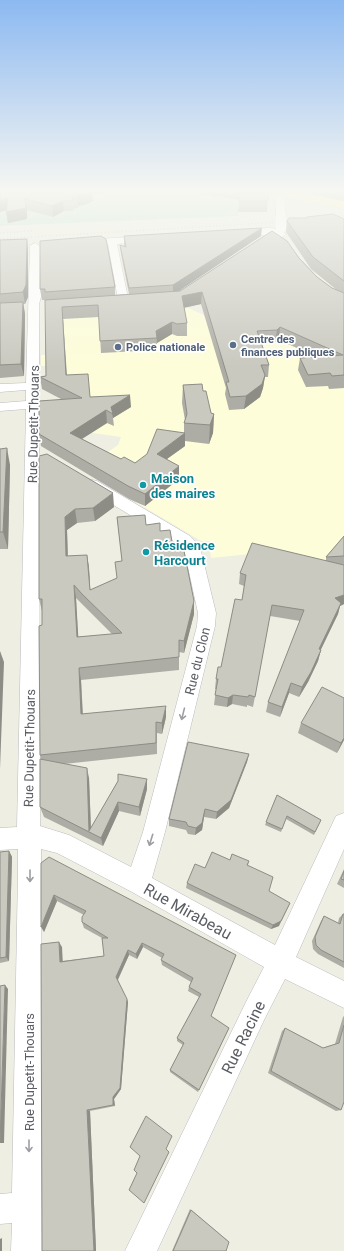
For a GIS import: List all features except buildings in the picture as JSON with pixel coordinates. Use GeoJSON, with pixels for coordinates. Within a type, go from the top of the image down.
{"type":"FeatureCollection","features":[{"type":"Feature","properties":{"kind":"street","name":"Rue Dupetit-Thouars"},"geometry":{"type":"LineString","coordinates":[[27,1251],[14,1207],[30,872],[28,811],[31,638],[40,458],[32,405],[38,308],[39,249]]}},
{"type":"Feature","properties":{"kind":"street"},"geometry":{"type":"LineString","coordinates":[[113,249],[122,303]]}},
{"type":"Feature","properties":{"kind":"street"},"geometry":{"type":"LineString","coordinates":[[19,309],[38,308]]}},
{"type":"Feature","properties":{"kind":"street"},"geometry":{"type":"LineString","coordinates":[[0,388],[33,386]]}},
{"type":"Feature","properties":{"kind":"street"},"geometry":{"type":"LineString","coordinates":[[0,407],[32,405]]}},
{"type":"Feature","properties":{"kind":"street","name":"Rue du Clon"},"geometry":{"type":"LineString","coordinates":[[81,478],[184,540],[192,547],[201,584],[207,622],[154,832],[141,873],[140,884]]}},
{"type":"Feature","properties":{"kind":"street","name":"Rue Racine"},"geometry":{"type":"LineString","coordinates":[[141,1251],[255,1011],[281,962],[344,824]]}},
{"type":"Feature","properties":{"kind":"street","name":"Rue Mirabeau"},"geometry":{"type":"LineString","coordinates":[[0,839],[38,837],[61,843],[140,884],[344,995]]}},
{"type":"Feature","properties":{"kind":"shaded area"},"geometry":{"type":"Polygon","coordinates":[[[178,303],[206,316],[344,355],[344,576],[250,554],[211,558],[209,541],[201,541],[82,470],[118,445],[121,437],[72,430],[63,399],[48,366],[41,366],[41,355],[48,355],[47,316],[178,303]]]}},
{"type":"Feature","properties":{"kind":"place","name":"Centre des finances publiques"},"geometry":{"type":"Point","coordinates":[233,345]}},
{"type":"Feature","properties":{"kind":"place","name":"Police nationale"},"geometry":{"type":"Point","coordinates":[118,347]}},
{"type":"Feature","properties":{"kind":"place","name":"Maison des maires"},"geometry":{"type":"Point","coordinates":[143,485]}},
{"type":"Feature","properties":{"kind":"place","name":"Résidence Harcourt"},"geometry":{"type":"Point","coordinates":[146,552]}}]}
